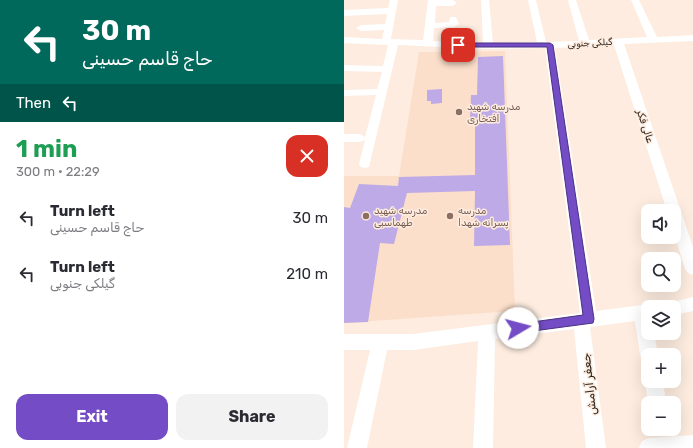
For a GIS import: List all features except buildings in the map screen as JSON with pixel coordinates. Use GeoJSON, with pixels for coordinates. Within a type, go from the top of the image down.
{"type":"FeatureCollection","features":[{"type":"Feature","properties":{"kind":"street"},"geometry":{"type":"LineString","coordinates":[[365,164],[388,69],[390,42],[389,27],[394,0]]}},
{"type":"Feature","properties":{"kind":"street"},"geometry":{"type":"LineString","coordinates":[[485,0],[488,46]]}},
{"type":"Feature","properties":{"kind":"street","name":"جعفر آرامش"},"geometry":{"type":"LineString","coordinates":[[532,0],[546,45],[585,320],[596,448]]}},
{"type":"Feature","properties":{"kind":"street"},"geometry":{"type":"LineString","coordinates":[[572,0],[585,43]]}},
{"type":"Feature","properties":{"kind":"street"},"geometry":{"type":"LineString","coordinates":[[635,0],[654,39]]}},
{"type":"Feature","properties":{"kind":"street"},"geometry":{"type":"LineString","coordinates":[[428,43],[431,2],[453,3]]}},
{"type":"Feature","properties":{"kind":"street"},"geometry":{"type":"LineString","coordinates":[[345,9],[372,8],[392,11]]}},
{"type":"Feature","properties":{"kind":"street"},"geometry":{"type":"LineString","coordinates":[[429,26],[454,24],[453,20]]}},
{"type":"Feature","properties":{"kind":"street"},"geometry":{"type":"LineString","coordinates":[[361,28],[389,27]]}},
{"type":"Feature","properties":{"kind":"street","name":"گیلکی جنوبی"},"geometry":{"type":"LineString","coordinates":[[344,40],[488,46],[546,45],[693,38]]}},
{"type":"Feature","properties":{"kind":"street","name":"عالی فکر"},"geometry":{"type":"LineString","coordinates":[[618,41],[672,204]]}},
{"type":"Feature","properties":{"kind":"street"},"geometry":{"type":"LineString","coordinates":[[344,68],[388,69]]}},
{"type":"Feature","properties":{"kind":"street"},"geometry":{"type":"LineString","coordinates":[[344,93],[382,92]]}},
{"type":"Feature","properties":{"kind":"street"},"geometry":{"type":"LineString","coordinates":[[344,138],[360,138]]}},
{"type":"Feature","properties":{"kind":"street","name":"عالی فکر"},"geometry":{"type":"LineString","coordinates":[[681,232],[693,269]]}},
{"type":"Feature","properties":{"kind":"street"},"geometry":{"type":"LineString","coordinates":[[681,307],[693,304]]}},
{"type":"Feature","properties":{"kind":"street"},"geometry":{"type":"LineString","coordinates":[[344,342],[413,342],[641,313]]}},
{"type":"Feature","properties":{"kind":"street"},"geometry":{"type":"LineString","coordinates":[[483,448],[487,333]]}},
{"type":"Feature","properties":{"kind":"street"},"geometry":{"type":"LineString","coordinates":[[357,448],[380,342]]}},
{"type":"Feature","properties":{"kind":"street"},"geometry":{"type":"LineString","coordinates":[[649,448],[693,445]]}},
{"type":"Feature","properties":{"kind":"shaded area"},"geometry":{"type":"Polygon","coordinates":[[[505,51],[515,311],[344,323],[344,176],[399,176],[419,52],[505,51]]]}},
{"type":"Feature","properties":{"kind":"place","name":"مدرسه شهید افتخاری"},"geometry":{"type":"Point","coordinates":[459,112]}},
{"type":"Feature","properties":{"kind":"place","name":"مدرسه شهید طهماسبی"},"geometry":{"type":"Point","coordinates":[366,216]}},
{"type":"Feature","properties":{"kind":"place","name":"مدرسه پسرانه شهدا"},"geometry":{"type":"Point","coordinates":[450,216]}},
{"type":"Feature","properties":{"kind":"route"},"geometry":{"type":"LineString","coordinates":[[458,45],[550,45],[589,319],[518,328]]}}]}
